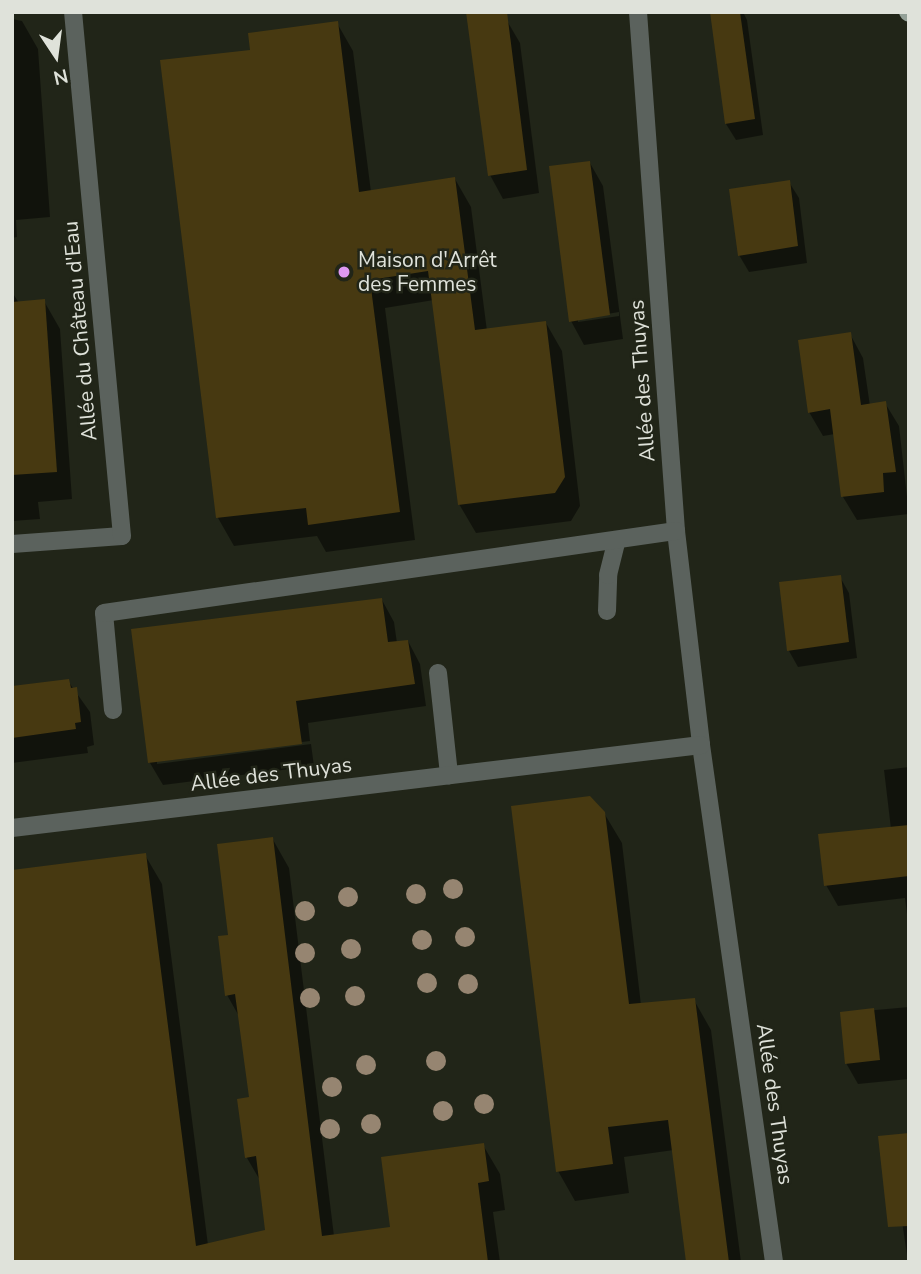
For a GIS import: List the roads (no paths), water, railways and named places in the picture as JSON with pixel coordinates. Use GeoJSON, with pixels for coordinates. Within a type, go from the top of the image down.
{"type":"FeatureCollection","features":[{"type":"Feature","properties":{"kind":"lane","name":"Allée du Château d'Eau"},"geometry":{"type":"LineString","coordinates":[[12,544],[122,536],[73,12]]}},
{"type":"Feature","properties":{"kind":"lane","name":"Allée des Thuyas"},"geometry":{"type":"LineString","coordinates":[[638,12],[676,531],[701,745],[774,1262]]}},
{"type":"Feature","properties":{"kind":"lane"},"geometry":{"type":"LineString","coordinates":[[113,710],[104,613],[676,531]]}},
{"type":"Feature","properties":{"kind":"lane"},"geometry":{"type":"LineString","coordinates":[[607,611],[608,575],[617,540]]}},
{"type":"Feature","properties":{"kind":"lane"},"geometry":{"type":"LineString","coordinates":[[438,673],[449,775]]}},
{"type":"Feature","properties":{"kind":"lane","name":"Allée des Thuyas"},"geometry":{"type":"LineString","coordinates":[[12,828],[701,745]]}},
{"type":"Feature","properties":{"kind":"place","name":"Maison d'Arrêt des Femmes"},"geometry":{"type":"Point","coordinates":[344,272]}}]}
